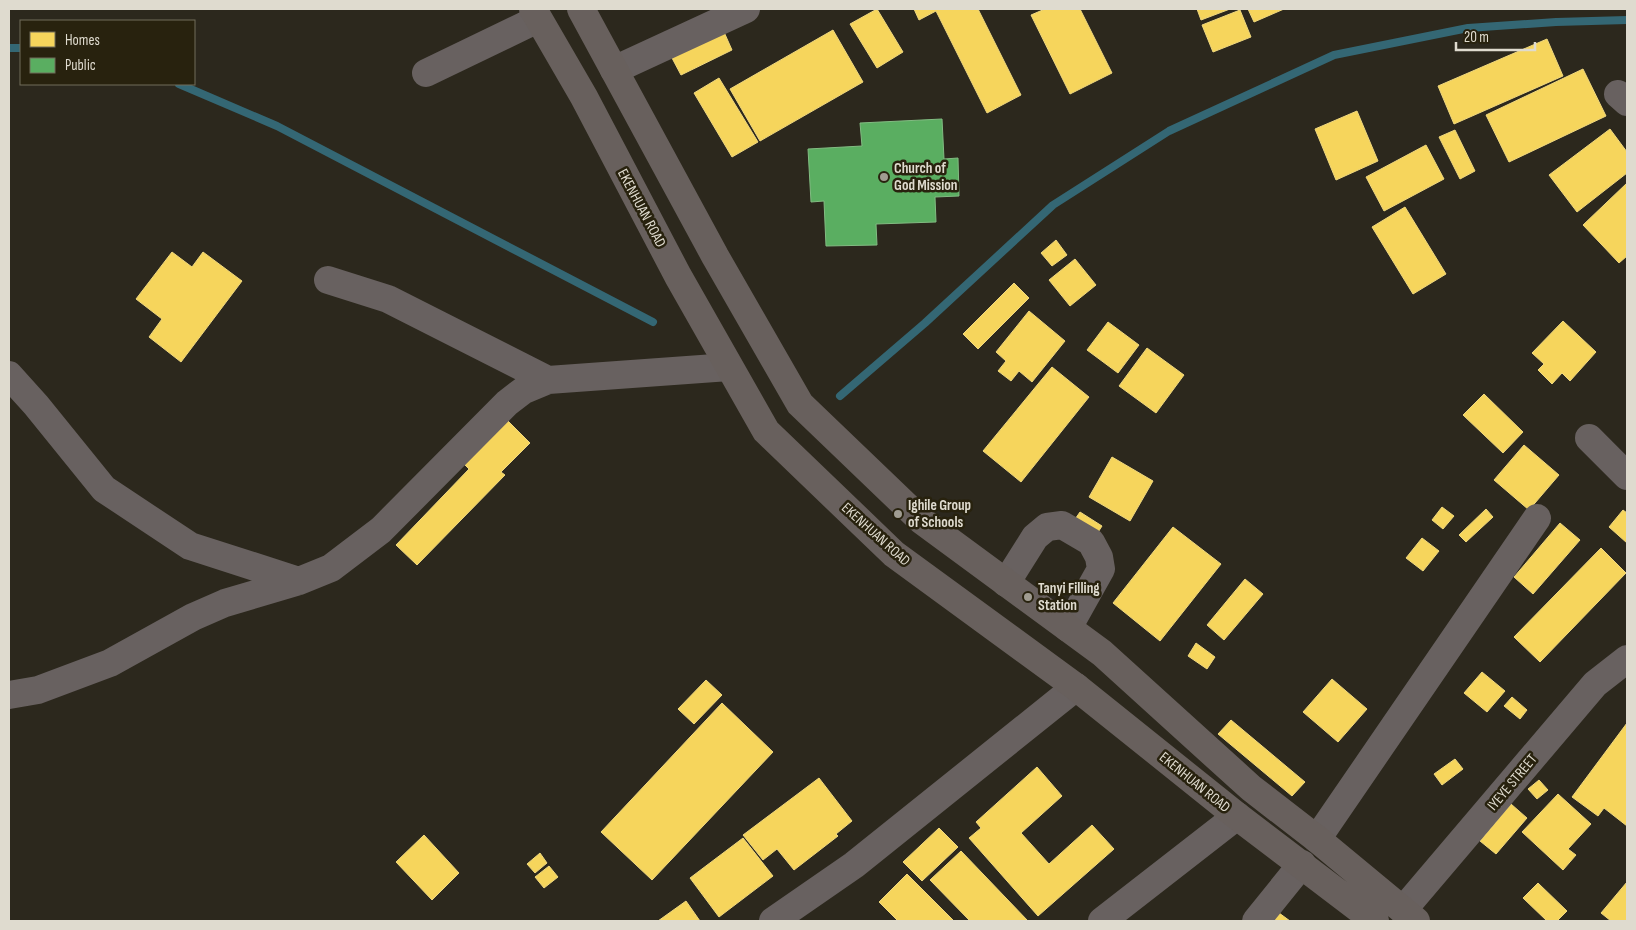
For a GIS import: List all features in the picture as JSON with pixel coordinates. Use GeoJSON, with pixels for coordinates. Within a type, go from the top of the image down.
{"type":"FeatureCollection","features":[{"type":"Feature","properties":{"kind":"main road","name":"EKENHUAN ROAD"},"geometry":{"type":"LineString","coordinates":[[581,9],[715,256],[800,404],[921,520],[1102,653],[1251,788],[1410,916]]}},
{"type":"Feature","properties":{"kind":"main road","name":"EKENHUAN ROAD"},"geometry":{"type":"LineString","coordinates":[[536,14],[584,97],[678,276],[766,430],[894,554],[1076,687],[1238,816],[1375,921]]}},
{"type":"Feature","properties":{"kind":"street"},"geometry":{"type":"LineString","coordinates":[[614,70],[746,9]]}},
{"type":"Feature","properties":{"kind":"street"},"geometry":{"type":"LineString","coordinates":[[426,73],[536,14]]}},
{"type":"Feature","properties":{"kind":"street"},"geometry":{"type":"LineString","coordinates":[[328,280],[388,299],[548,380]]}},
{"type":"Feature","properties":{"kind":"street"},"geometry":{"type":"LineString","coordinates":[[9,695],[38,690],[110,663],[193,617],[225,603],[299,581],[331,568],[381,530],[507,403],[524,390],[548,380],[730,367]]}},
{"type":"Feature","properties":{"kind":"street"},"geometry":{"type":"LineString","coordinates":[[9,375],[36,405],[104,489],[190,546],[299,581]]}},
{"type":"Feature","properties":{"kind":"street"},"geometry":{"type":"LineString","coordinates":[[1589,438],[1627,476]]}},
{"type":"Feature","properties":{"kind":"street"},"geometry":{"type":"LineString","coordinates":[[1316,839],[1537,518]]}},
{"type":"Feature","properties":{"kind":"street"},"geometry":{"type":"LineString","coordinates":[[1006,583],[1035,537],[1047,527],[1062,526],[1091,542],[1099,557],[1101,569],[1068,628]]}},
{"type":"Feature","properties":{"kind":"street","name":"IYEYE STREET"},"geometry":{"type":"LineString","coordinates":[[1410,916],[1595,684],[1627,659]]}},
{"type":"Feature","properties":{"kind":"street"},"geometry":{"type":"LineString","coordinates":[[773,921],[854,865],[1076,687]]}},
{"type":"Feature","properties":{"kind":"street"},"geometry":{"type":"LineString","coordinates":[[1102,921],[1238,816]]}},
{"type":"Feature","properties":{"kind":"street"},"geometry":{"type":"LineString","coordinates":[[1256,921],[1302,864]]}},
{"type":"Feature","properties":{"kind":"building: Homes"},"geometry":{"type":"Polygon","coordinates":[[[877,9],[903,52],[877,68],[850,24],[877,9]]]}},
{"type":"Feature","properties":{"kind":"building: Homes"},"geometry":{"type":"Polygon","coordinates":[[[914,9],[978,9],[1021,95],[987,113],[936,11],[919,20],[914,9]]]}},
{"type":"Feature","properties":{"kind":"building: Homes"},"geometry":{"type":"Polygon","coordinates":[[[1045,9],[1080,9],[1112,73],[1070,94],[1031,15],[1045,9]]]}},
{"type":"Feature","properties":{"kind":"building: Homes"},"geometry":{"type":"Polygon","coordinates":[[[1197,9],[1230,9],[1201,20],[1197,9]]]}},
{"type":"Feature","properties":{"kind":"building: Homes"},"geometry":{"type":"Polygon","coordinates":[[[1248,9],[1284,9],[1254,22],[1248,9]]]}},
{"type":"Feature","properties":{"kind":"building: Homes"},"geometry":{"type":"Polygon","coordinates":[[[1240,10],[1251,37],[1213,52],[1202,25],[1240,10]]]}},
{"type":"Feature","properties":{"kind":"building: Homes"},"geometry":{"type":"Polygon","coordinates":[[[833,30],[863,82],[760,141],[730,89],[833,30]]]}},
{"type":"Feature","properties":{"kind":"building: Homes"},"geometry":{"type":"Polygon","coordinates":[[[724,32],[732,50],[681,75],[672,58],[724,32]]]}},
{"type":"Feature","properties":{"kind":"building: Homes"},"geometry":{"type":"Polygon","coordinates":[[[1547,39],[1563,76],[1454,124],[1438,86],[1547,39]]]}},
{"type":"Feature","properties":{"kind":"building: Homes"},"geometry":{"type":"Polygon","coordinates":[[[1583,69],[1606,116],[1509,162],[1486,115],[1583,69]]]}},
{"type":"Feature","properties":{"kind":"building: Homes"},"geometry":{"type":"Polygon","coordinates":[[[719,78],[758,142],[732,157],[694,93],[719,78]]]}},
{"type":"Feature","properties":{"kind":"building: Homes"},"geometry":{"type":"Polygon","coordinates":[[[1357,111],[1378,161],[1336,180],[1315,129],[1357,111]]]}},
{"type":"Feature","properties":{"kind":"building: Homes"},"geometry":{"type":"Polygon","coordinates":[[[1610,129],[1627,152],[1627,173],[1577,212],[1549,175],[1610,129]]]}},
{"type":"Feature","properties":{"kind":"building: Homes"},"geometry":{"type":"Polygon","coordinates":[[[1455,130],[1475,171],[1460,179],[1439,137],[1455,130]]]}},
{"type":"Feature","properties":{"kind":"building: Homes"},"geometry":{"type":"Polygon","coordinates":[[[1426,145],[1444,179],[1384,211],[1366,177],[1426,145]]]}},
{"type":"Feature","properties":{"kind":"building: Homes"},"geometry":{"type":"Polygon","coordinates":[[[1627,183],[1627,256],[1619,263],[1583,225],[1627,183]]]}},
{"type":"Feature","properties":{"kind":"building: Homes"},"geometry":{"type":"Polygon","coordinates":[[[1405,207],[1446,274],[1413,294],[1372,227],[1405,207]]]}},
{"type":"Feature","properties":{"kind":"building: Homes"},"geometry":{"type":"Polygon","coordinates":[[[1056,240],[1067,255],[1052,266],[1041,253],[1056,240]]]}},
{"type":"Feature","properties":{"kind":"building: Homes"},"geometry":{"type":"Polygon","coordinates":[[[172,252],[192,267],[203,252],[242,281],[181,362],[149,337],[162,319],[136,299],[172,252]]]}},
{"type":"Feature","properties":{"kind":"building: Homes"},"geometry":{"type":"Polygon","coordinates":[[[1075,259],[1096,285],[1070,306],[1049,280],[1075,259]]]}},
{"type":"Feature","properties":{"kind":"building: Homes"},"geometry":{"type":"Polygon","coordinates":[[[1014,283],[1029,298],[978,349],[963,334],[1014,283]]]}},
{"type":"Feature","properties":{"kind":"building: Homes"},"geometry":{"type":"Polygon","coordinates":[[[1029,311],[1065,341],[1032,382],[1019,371],[1011,381],[998,371],[1006,361],[996,352],[1029,311]]]}},
{"type":"Feature","properties":{"kind":"building: Homes"},"geometry":{"type":"Polygon","coordinates":[[[1563,321],[1596,352],[1570,381],[1562,373],[1552,384],[1538,370],[1544,364],[1532,353],[1563,321]]]}},
{"type":"Feature","properties":{"kind":"building: Homes"},"geometry":{"type":"Polygon","coordinates":[[[1108,322],[1139,345],[1118,373],[1087,350],[1108,322]]]}},
{"type":"Feature","properties":{"kind":"building: Homes"},"geometry":{"type":"Polygon","coordinates":[[[1147,348],[1184,375],[1156,413],[1119,386],[1147,348]]]}},
{"type":"Feature","properties":{"kind":"building: Homes"},"geometry":{"type":"Polygon","coordinates":[[[1052,367],[1089,397],[1021,482],[983,451],[1052,367]]]}},
{"type":"Feature","properties":{"kind":"building: Homes"},"geometry":{"type":"Polygon","coordinates":[[[1484,394],[1523,432],[1503,453],[1463,415],[1484,394]]]}},
{"type":"Feature","properties":{"kind":"building: Homes"},"geometry":{"type":"Polygon","coordinates":[[[504,417],[530,443],[501,472],[505,475],[417,565],[396,545],[469,469],[461,461],[504,417]]]}},
{"type":"Feature","properties":{"kind":"building: Homes"},"geometry":{"type":"Polygon","coordinates":[[[1524,445],[1559,475],[1529,510],[1494,480],[1524,445]]]}},
{"type":"Feature","properties":{"kind":"building: Homes"},"geometry":{"type":"Polygon","coordinates":[[[1112,457],[1153,481],[1130,521],[1089,497],[1112,457]]]}},
{"type":"Feature","properties":{"kind":"building: Homes"},"geometry":{"type":"Polygon","coordinates":[[[1442,507],[1454,516],[1443,529],[1432,520],[1442,507]]]}},
{"type":"Feature","properties":{"kind":"building: Homes"},"geometry":{"type":"Polygon","coordinates":[[[1486,509],[1493,517],[1466,542],[1459,535],[1486,509]]]}},
{"type":"Feature","properties":{"kind":"building: Homes"},"geometry":{"type":"Polygon","coordinates":[[[1623,510],[1627,513],[1627,543],[1609,527],[1623,510]]]}},
{"type":"Feature","properties":{"kind":"building: Homes"},"geometry":{"type":"Polygon","coordinates":[[[1080,512],[1102,526],[1093,540],[1071,525],[1080,512]]]}},
{"type":"Feature","properties":{"kind":"building: Homes"},"geometry":{"type":"Polygon","coordinates":[[[1560,523],[1580,540],[1533,594],[1514,577],[1560,523]]]}},
{"type":"Feature","properties":{"kind":"building: Homes"},"geometry":{"type":"Polygon","coordinates":[[[1173,527],[1221,564],[1160,641],[1113,603],[1173,527]]]}},
{"type":"Feature","properties":{"kind":"building: Homes"},"geometry":{"type":"Polygon","coordinates":[[[1422,538],[1439,551],[1423,571],[1406,558],[1422,538]]]}},
{"type":"Feature","properties":{"kind":"building: Homes"},"geometry":{"type":"Polygon","coordinates":[[[1601,548],[1626,573],[1540,662],[1514,637],[1601,548]]]}},
{"type":"Feature","properties":{"kind":"building: Homes"},"geometry":{"type":"Polygon","coordinates":[[[1245,579],[1263,594],[1224,640],[1207,625],[1245,579]]]}},
{"type":"Feature","properties":{"kind":"building: Homes"},"geometry":{"type":"Polygon","coordinates":[[[1196,643],[1215,657],[1207,669],[1188,656],[1196,643]]]}},
{"type":"Feature","properties":{"kind":"building: Homes"},"geometry":{"type":"Polygon","coordinates":[[[1482,672],[1505,691],[1487,712],[1464,693],[1482,672]]]}},
{"type":"Feature","properties":{"kind":"building: Homes"},"geometry":{"type":"Polygon","coordinates":[[[1332,679],[1367,709],[1338,742],[1303,712],[1332,679]]]}},
{"type":"Feature","properties":{"kind":"building: Homes"},"geometry":{"type":"Polygon","coordinates":[[[706,680],[722,695],[694,724],[678,709],[706,680]]]}},
{"type":"Feature","properties":{"kind":"building: Homes"},"geometry":{"type":"Polygon","coordinates":[[[1512,697],[1527,710],[1520,719],[1504,706],[1512,697]]]}},
{"type":"Feature","properties":{"kind":"building: Homes"},"geometry":{"type":"Polygon","coordinates":[[[722,703],[773,752],[652,880],[601,832],[722,703]]]}},
{"type":"Feature","properties":{"kind":"building: Homes"},"geometry":{"type":"Polygon","coordinates":[[[1231,720],[1305,782],[1292,796],[1218,734],[1231,720]]]}},
{"type":"Feature","properties":{"kind":"building: Homes"},"geometry":{"type":"Polygon","coordinates":[[[1627,723],[1627,826],[1604,808],[1598,816],[1572,797],[1627,723]]]}},
{"type":"Feature","properties":{"kind":"building: Homes"},"geometry":{"type":"Polygon","coordinates":[[[1455,759],[1463,769],[1442,785],[1434,774],[1455,759]]]}},
{"type":"Feature","properties":{"kind":"building: Homes"},"geometry":{"type":"Polygon","coordinates":[[[1037,767],[1062,796],[1021,833],[1049,864],[1092,825],[1114,849],[1038,916],[969,838],[981,828],[976,822],[1037,767]]]}},
{"type":"Feature","properties":{"kind":"building: Homes"},"geometry":{"type":"Polygon","coordinates":[[[819,778],[852,821],[836,834],[838,836],[794,870],[777,849],[763,860],[743,835],[819,778]]]}},
{"type":"Feature","properties":{"kind":"building: Homes"},"geometry":{"type":"Polygon","coordinates":[[[1539,780],[1548,790],[1537,799],[1528,789],[1539,780]]]}},
{"type":"Feature","properties":{"kind":"building: Homes"},"geometry":{"type":"Polygon","coordinates":[[[1558,794],[1591,824],[1568,849],[1576,855],[1563,870],[1522,832],[1558,794]]]}},
{"type":"Feature","properties":{"kind":"building: Homes"},"geometry":{"type":"Polygon","coordinates":[[[1511,804],[1527,818],[1496,854],[1480,841],[1511,804]]]}},
{"type":"Feature","properties":{"kind":"building: Homes"},"geometry":{"type":"Polygon","coordinates":[[[939,828],[958,847],[922,881],[903,862],[939,828]]]}},
{"type":"Feature","properties":{"kind":"building: Homes"},"geometry":{"type":"Polygon","coordinates":[[[424,835],[459,873],[432,900],[396,862],[424,835]]]}},
{"type":"Feature","properties":{"kind":"building: Homes"},"geometry":{"type":"Polygon","coordinates":[[[743,838],[773,876],[719,917],[690,878],[743,838]]]}},
{"type":"Feature","properties":{"kind":"building: Homes"},"geometry":{"type":"Polygon","coordinates":[[[961,851],[1028,921],[970,921],[930,880],[961,851]]]}},
{"type":"Feature","properties":{"kind":"building: Homes"},"geometry":{"type":"Polygon","coordinates":[[[540,853],[547,863],[535,873],[527,864],[540,853]]]}},
{"type":"Feature","properties":{"kind":"building: Homes"},"geometry":{"type":"Polygon","coordinates":[[[549,866],[558,877],[544,888],[535,877],[549,866]]]}},
{"type":"Feature","properties":{"kind":"building: Homes"},"geometry":{"type":"Polygon","coordinates":[[[907,874],[954,921],[898,921],[879,902],[907,874]]]}},
{"type":"Feature","properties":{"kind":"building: Homes"},"geometry":{"type":"Polygon","coordinates":[[[1627,882],[1627,921],[1611,921],[1601,913],[1627,882]]]}},
{"type":"Feature","properties":{"kind":"building: Homes"},"geometry":{"type":"Polygon","coordinates":[[[1538,883],[1567,911],[1557,921],[1547,921],[1523,898],[1538,883]]]}},
{"type":"Feature","properties":{"kind":"building: Homes"},"geometry":{"type":"Polygon","coordinates":[[[686,901],[700,921],[658,921],[686,901]]]}},
{"type":"Feature","properties":{"kind":"building: Homes"},"geometry":{"type":"Polygon","coordinates":[[[1275,910],[1290,921],[1267,921],[1275,910]]]}},
{"type":"Feature","properties":{"kind":"building: Public","name":"Church of God Mission"},"geometry":{"type":"Polygon","coordinates":[[[942,119],[944,159],[958,158],[959,196],[935,197],[936,222],[876,224],[877,245],[826,246],[824,201],[811,202],[808,149],[862,146],[860,123],[942,119]]]}},
{"type":"Feature","properties":{"kind":"waterway"},"geometry":{"type":"LineString","coordinates":[[840,396],[925,323],[1053,205],[1169,131],[1334,55],[1468,28],[1556,22],[1627,20]]}},
{"type":"Feature","properties":{"kind":"waterway"},"geometry":{"type":"LineString","coordinates":[[9,48],[20,48]]}},
{"type":"Feature","properties":{"kind":"waterway"},"geometry":{"type":"LineString","coordinates":[[181,85],[277,126],[653,322]]}},
{"type":"Feature","properties":{"kind":"place","name":"Church of God Mission"},"geometry":{"type":"Point","coordinates":[884,177]}},
{"type":"Feature","properties":{"kind":"place","name":"Ighile Group of Schools"},"geometry":{"type":"Point","coordinates":[898,514]}},
{"type":"Feature","properties":{"kind":"place","name":"Tanyi Filling Station"},"geometry":{"type":"Point","coordinates":[1028,597]}}]}
